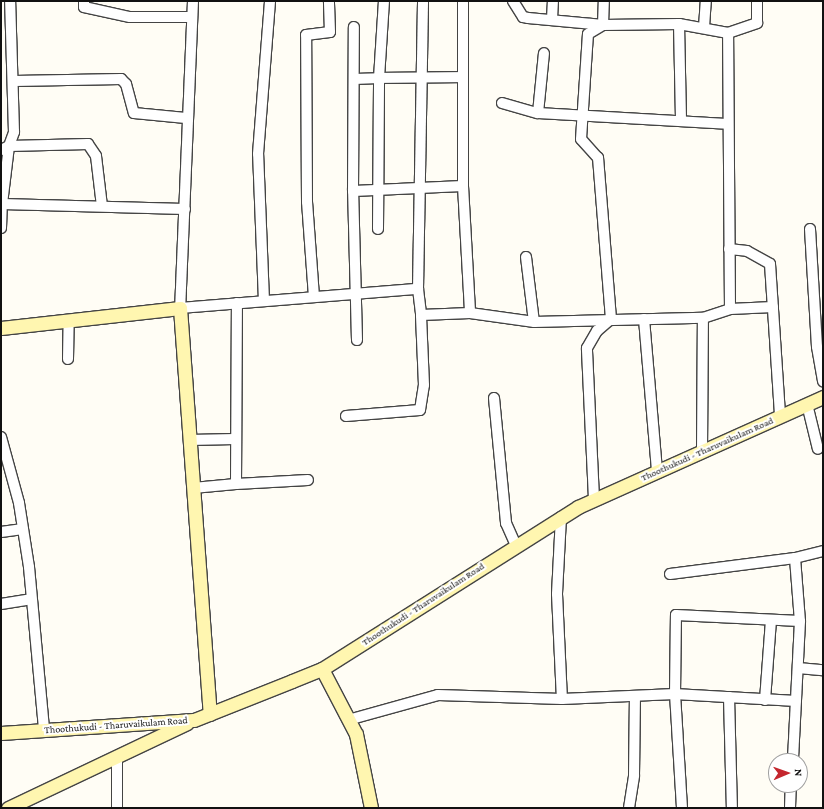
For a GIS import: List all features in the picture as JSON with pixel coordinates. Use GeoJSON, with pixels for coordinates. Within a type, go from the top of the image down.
{"type":"FeatureCollection","features":[{"type":"Feature","properties":{"kind":"main road"},"geometry":{"type":"LineString","coordinates":[[1,328],[180,308],[210,714]]}},
{"type":"Feature","properties":{"kind":"main road","name":"Thoothukudi - Tharuvaikulam Road"},"geometry":{"type":"LineString","coordinates":[[1,733],[194,720],[322,669],[516,545],[561,517],[594,499],[823,397]]}},
{"type":"Feature","properties":{"kind":"main road"},"geometry":{"type":"LineString","coordinates":[[322,669],[356,734],[370,808]]}},
{"type":"Feature","properties":{"kind":"main road"},"geometry":{"type":"LineString","coordinates":[[8,808],[194,720]]}},
{"type":"Feature","properties":{"kind":"street"},"geometry":{"type":"LineString","coordinates":[[1,228],[5,148],[14,132],[14,81],[6,53],[10,1]]}},
{"type":"Feature","properties":{"kind":"street"},"geometry":{"type":"LineString","coordinates":[[84,1],[84,7],[130,17],[192,17]]}},
{"type":"Feature","properties":{"kind":"street"},"geometry":{"type":"LineString","coordinates":[[193,1],[186,118],[185,209],[180,308],[418,289]]}},
{"type":"Feature","properties":{"kind":"street"},"geometry":{"type":"LineString","coordinates":[[264,301],[258,154],[270,1]]}},
{"type":"Feature","properties":{"kind":"street"},"geometry":{"type":"LineString","coordinates":[[314,297],[307,202],[306,35],[330,32],[329,1]]}},
{"type":"Feature","properties":{"kind":"street"},"geometry":{"type":"LineString","coordinates":[[378,229],[379,78],[384,1]]}},
{"type":"Feature","properties":{"kind":"street"},"geometry":{"type":"LineString","coordinates":[[346,416],[420,410],[424,385],[421,316],[418,289],[423,1]]}},
{"type":"Feature","properties":{"kind":"street"},"geometry":{"type":"LineString","coordinates":[[463,1],[463,186],[470,313]]}},
{"type":"Feature","properties":{"kind":"street"},"geometry":{"type":"LineString","coordinates":[[513,1],[523,17],[603,25],[679,24],[704,27],[728,33],[756,23],[757,1]]}},
{"type":"Feature","properties":{"kind":"street"},"geometry":{"type":"LineString","coordinates":[[552,19],[553,1]]}},
{"type":"Feature","properties":{"kind":"street"},"geometry":{"type":"LineString","coordinates":[[603,25],[604,1]]}},
{"type":"Feature","properties":{"kind":"street"},"geometry":{"type":"LineString","coordinates":[[704,27],[706,1]]}},
{"type":"Feature","properties":{"kind":"street"},"geometry":{"type":"LineString","coordinates":[[679,24],[681,121]]}},
{"type":"Feature","properties":{"kind":"street"},"geometry":{"type":"LineString","coordinates":[[603,25],[588,34],[581,140],[598,158],[611,319]]}},
{"type":"Feature","properties":{"kind":"street"},"geometry":{"type":"LineString","coordinates":[[354,27],[353,191],[357,340]]}},
{"type":"Feature","properties":{"kind":"street"},"geometry":{"type":"LineString","coordinates":[[728,33],[727,124],[730,309]]}},
{"type":"Feature","properties":{"kind":"street"},"geometry":{"type":"LineString","coordinates":[[538,113],[544,53]]}},
{"type":"Feature","properties":{"kind":"street"},"geometry":{"type":"LineString","coordinates":[[354,79],[422,76],[462,77]]}},
{"type":"Feature","properties":{"kind":"street"},"geometry":{"type":"LineString","coordinates":[[14,81],[122,79],[126,84],[134,113],[186,118]]}},
{"type":"Feature","properties":{"kind":"street"},"geometry":{"type":"LineString","coordinates":[[502,104],[538,113],[582,114],[727,124]]}},
{"type":"Feature","properties":{"kind":"street"},"geometry":{"type":"LineString","coordinates":[[5,148],[88,144],[96,156],[102,206]]}},
{"type":"Feature","properties":{"kind":"street"},"geometry":{"type":"LineString","coordinates":[[353,191],[463,186]]}},
{"type":"Feature","properties":{"kind":"street"},"geometry":{"type":"LineString","coordinates":[[2,204],[185,209]]}},
{"type":"Feature","properties":{"kind":"street"},"geometry":{"type":"LineString","coordinates":[[810,229],[817,347],[823,381]]}},
{"type":"Feature","properties":{"kind":"street"},"geometry":{"type":"LineString","coordinates":[[728,249],[747,251],[770,264],[780,416]]}},
{"type":"Feature","properties":{"kind":"street"},"geometry":{"type":"LineString","coordinates":[[526,257],[534,322]]}},
{"type":"Feature","properties":{"kind":"street"},"geometry":{"type":"LineString","coordinates":[[236,484],[237,303]]}},
{"type":"Feature","properties":{"kind":"street"},"geometry":{"type":"LineString","coordinates":[[421,316],[470,313],[534,322],[703,318],[730,309],[772,307]]}},
{"type":"Feature","properties":{"kind":"street"},"geometry":{"type":"LineString","coordinates":[[702,451],[703,318]]}},
{"type":"Feature","properties":{"kind":"street"},"geometry":{"type":"LineString","coordinates":[[594,499],[587,348],[597,331],[611,319]]}},
{"type":"Feature","properties":{"kind":"street"},"geometry":{"type":"LineString","coordinates":[[644,319],[656,472]]}},
{"type":"Feature","properties":{"kind":"street"},"geometry":{"type":"LineString","coordinates":[[68,359],[69,320]]}},
{"type":"Feature","properties":{"kind":"street"},"geometry":{"type":"LineString","coordinates":[[494,398],[506,523],[516,545]]}},
{"type":"Feature","properties":{"kind":"street"},"geometry":{"type":"LineString","coordinates":[[807,404],[818,449]]}},
{"type":"Feature","properties":{"kind":"street"},"geometry":{"type":"LineString","coordinates":[[1,437],[23,529],[44,730]]}},
{"type":"Feature","properties":{"kind":"street"},"geometry":{"type":"LineString","coordinates":[[190,440],[236,439]]}},
{"type":"Feature","properties":{"kind":"street"},"geometry":{"type":"LineString","coordinates":[[193,488],[308,480]]}},
{"type":"Feature","properties":{"kind":"street"},"geometry":{"type":"LineString","coordinates":[[561,517],[557,594],[562,699]]}},
{"type":"Feature","properties":{"kind":"street"},"geometry":{"type":"LineString","coordinates":[[1,532],[23,529]]}},
{"type":"Feature","properties":{"kind":"street"},"geometry":{"type":"LineString","coordinates":[[670,574],[794,558],[823,551]]}},
{"type":"Feature","properties":{"kind":"street"},"geometry":{"type":"LineString","coordinates":[[793,753],[800,621],[794,558]]}},
{"type":"Feature","properties":{"kind":"street"},"geometry":{"type":"LineString","coordinates":[[1,604],[31,599]]}},
{"type":"Feature","properties":{"kind":"street"},"geometry":{"type":"LineString","coordinates":[[682,808],[675,694],[676,615],[771,621],[800,621]]}},
{"type":"Feature","properties":{"kind":"street"},"geometry":{"type":"LineString","coordinates":[[765,700],[771,621]]}},
{"type":"Feature","properties":{"kind":"street"},"geometry":{"type":"LineString","coordinates":[[798,668],[823,670]]}},
{"type":"Feature","properties":{"kind":"street"},"geometry":{"type":"LineString","coordinates":[[348,720],[438,695],[562,699],[675,694],[796,701]]}},
{"type":"Feature","properties":{"kind":"street"},"geometry":{"type":"LineString","coordinates":[[629,808],[634,775],[634,696]]}},
{"type":"Feature","properties":{"kind":"street"},"geometry":{"type":"LineString","coordinates":[[729,696],[732,808]]}},
{"type":"Feature","properties":{"kind":"street"},"geometry":{"type":"LineString","coordinates":[[116,808],[117,756]]}},
{"type":"Feature","properties":{"kind":"street"},"geometry":{"type":"LineString","coordinates":[[790,808],[791,793]]}}]}
